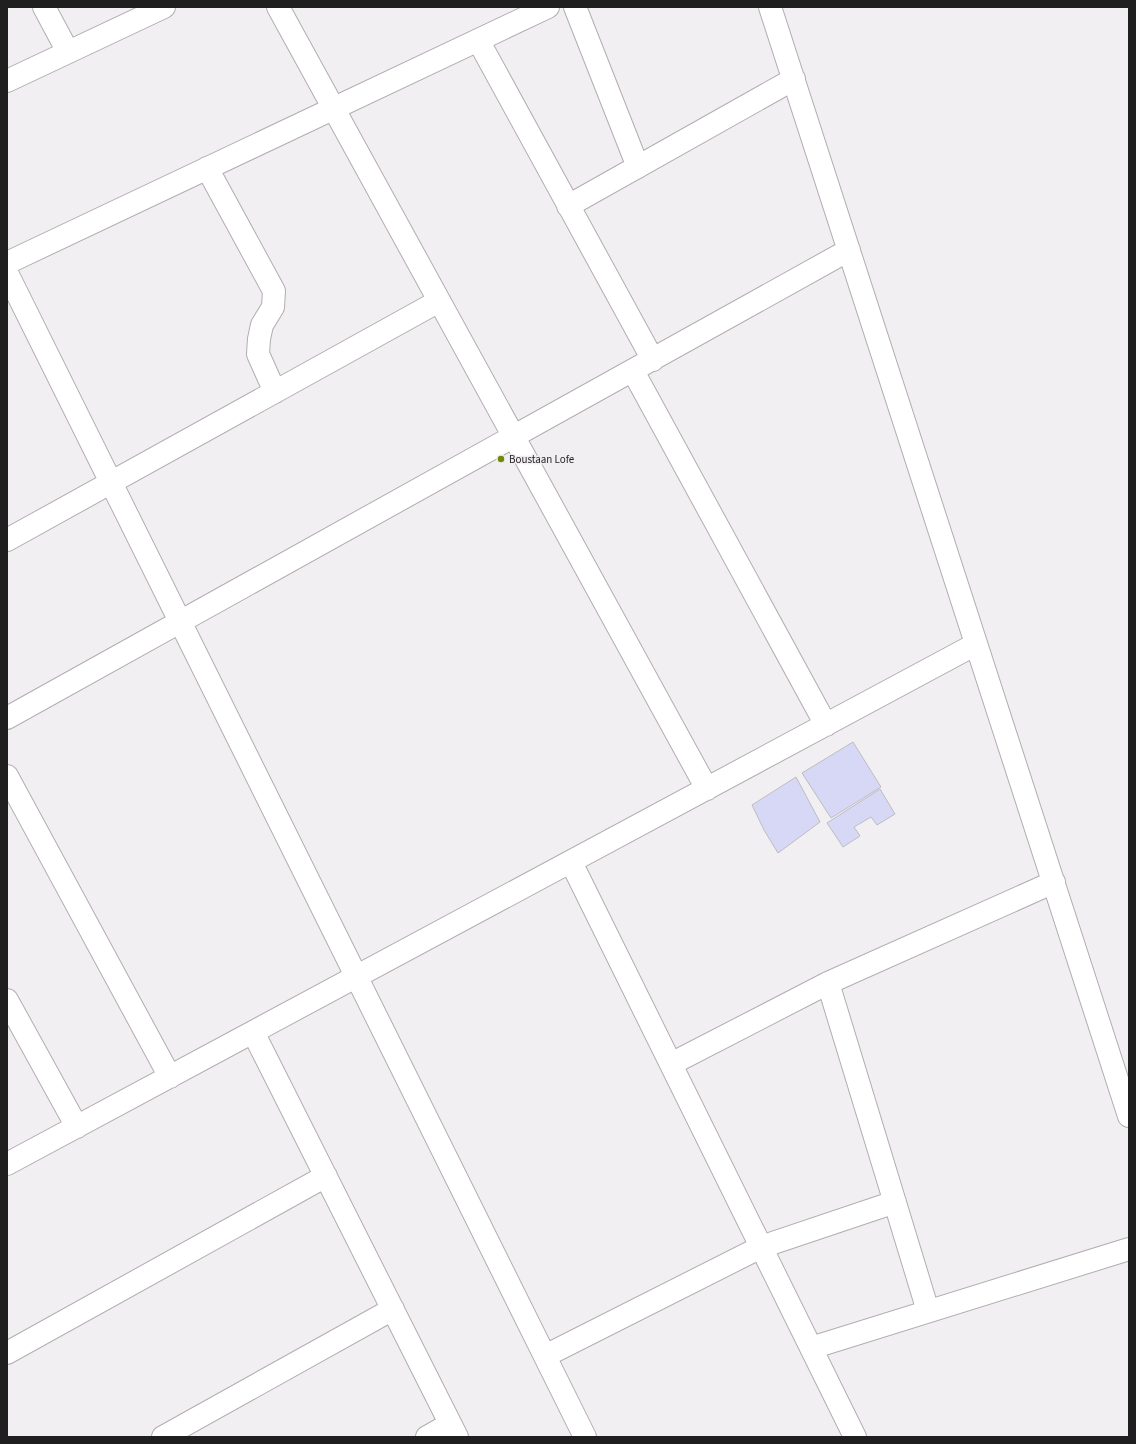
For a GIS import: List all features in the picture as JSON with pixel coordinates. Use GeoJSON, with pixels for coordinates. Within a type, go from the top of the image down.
{"type":"FeatureCollection","features":[{"type":"Feature","properties":{"kind":"street"},"geometry":{"type":"LineString","coordinates":[[44,7],[68,52]]}},
{"type":"Feature","properties":{"kind":"street"},"geometry":{"type":"LineString","coordinates":[[7,81],[164,7]]}},
{"type":"Feature","properties":{"kind":"street"},"geometry":{"type":"LineString","coordinates":[[278,7],[707,788]]}},
{"type":"Feature","properties":{"kind":"street"},"geometry":{"type":"LineString","coordinates":[[7,263],[548,7]]}},
{"type":"Feature","properties":{"kind":"street"},"geometry":{"type":"LineString","coordinates":[[576,7],[638,167]]}},
{"type":"Feature","properties":{"kind":"street"},"geometry":{"type":"LineString","coordinates":[[770,7],[1129,1116]]}},
{"type":"Feature","properties":{"kind":"street"},"geometry":{"type":"LineString","coordinates":[[478,40],[653,360]]}},
{"type":"Feature","properties":{"kind":"street"},"geometry":{"type":"LineString","coordinates":[[568,206],[794,79]]}},
{"type":"Feature","properties":{"kind":"street"},"geometry":{"type":"LineString","coordinates":[[207,168],[274,291],[272,307],[262,325],[258,354],[275,392]]}},
{"type":"Feature","properties":{"kind":"street"},"geometry":{"type":"LineString","coordinates":[[7,718],[849,250]]}},
{"type":"Feature","properties":{"kind":"street"},"geometry":{"type":"LineString","coordinates":[[7,273],[585,1437]]}},
{"type":"Feature","properties":{"kind":"street"},"geometry":{"type":"LineString","coordinates":[[7,540],[439,301]]}},
{"type":"Feature","properties":{"kind":"street"},"geometry":{"type":"LineString","coordinates":[[633,371],[826,725]]}},
{"type":"Feature","properties":{"kind":"street"},"geometry":{"type":"LineString","coordinates":[[7,1164],[976,644]]}},
{"type":"Feature","properties":{"kind":"street"},"geometry":{"type":"LineString","coordinates":[[7,776],[170,1077]]}},
{"type":"Feature","properties":{"kind":"street"},"geometry":{"type":"LineString","coordinates":[[571,862],[854,1437]]}},
{"type":"Feature","properties":{"kind":"street"},"geometry":{"type":"LineString","coordinates":[[671,1064],[828,983],[1054,882]]}},
{"type":"Feature","properties":{"kind":"street"},"geometry":{"type":"LineString","coordinates":[[828,983],[928,1311]]}},
{"type":"Feature","properties":{"kind":"street"},"geometry":{"type":"LineString","coordinates":[[7,1000],[77,1127]]}},
{"type":"Feature","properties":{"kind":"street"},"geometry":{"type":"LineString","coordinates":[[253,1032],[454,1430],[427,1437]]}},
{"type":"Feature","properties":{"kind":"street"},"geometry":{"type":"LineString","coordinates":[[7,1353],[326,1176]]}},
{"type":"Feature","properties":{"kind":"street"},"geometry":{"type":"LineString","coordinates":[[545,1356],[761,1247],[895,1202]]}},
{"type":"Feature","properties":{"kind":"street"},"geometry":{"type":"LineString","coordinates":[[811,1348],[1129,1249]]}},
{"type":"Feature","properties":{"kind":"street"},"geometry":{"type":"LineString","coordinates":[[163,1437],[393,1309]]}},
{"type":"Feature","properties":{"kind":"building"},"geometry":{"type":"Polygon","coordinates":[[[853,742],[881,787],[831,818],[802,773],[853,742]]]}},
{"type":"Feature","properties":{"kind":"building"},"geometry":{"type":"Polygon","coordinates":[[[796,777],[820,822],[778,853],[764,830],[752,805],[796,777]]]}},
{"type":"Feature","properties":{"kind":"building"},"geometry":{"type":"Polygon","coordinates":[[[880,789],[895,814],[877,825],[871,817],[854,827],[860,836],[843,847],[827,823],[880,789]]]}},
{"type":"Feature","properties":{"kind":"place","name":"Boustaan Lofe"},"geometry":{"type":"Point","coordinates":[501,459]}}]}
